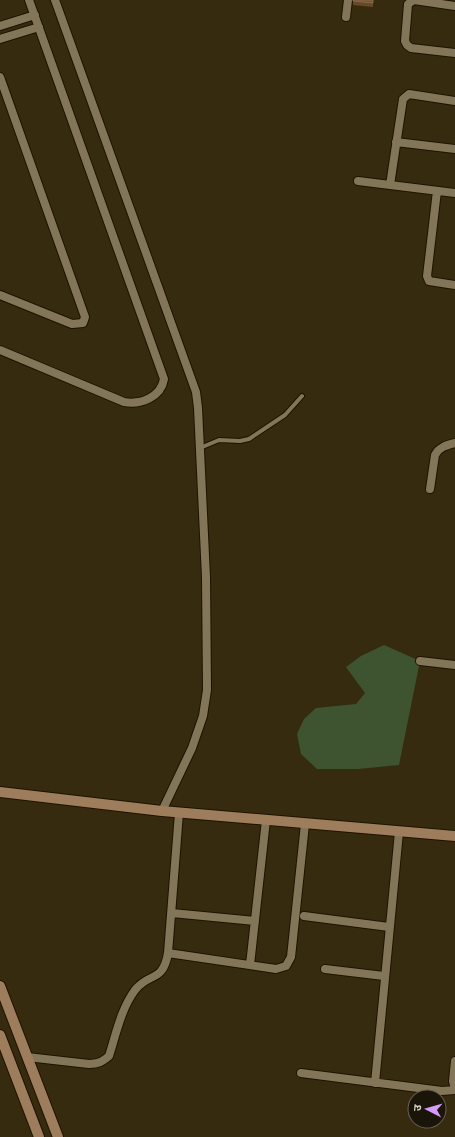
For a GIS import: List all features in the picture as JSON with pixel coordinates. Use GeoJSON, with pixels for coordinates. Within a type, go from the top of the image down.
{"type":"FeatureCollection","features":[{"type":"Feature","properties":{"kind":"street"},"geometry":{"type":"LineString","coordinates":[[0,350],[124,402],[138,403],[154,396],[162,386],[164,379],[29,0]]}},
{"type":"Feature","properties":{"kind":"street"},"geometry":{"type":"LineString","coordinates":[[55,0],[196,392],[206,577],[207,690],[203,716],[192,748],[162,811]]}},
{"type":"Feature","properties":{"kind":"street"},"geometry":{"type":"LineString","coordinates":[[346,17],[348,0]]}},
{"type":"Feature","properties":{"kind":"street"},"geometry":{"type":"LineString","coordinates":[[455,6],[410,1],[408,4],[405,40],[407,45],[411,48],[455,53]]}},
{"type":"Feature","properties":{"kind":"street"},"geometry":{"type":"LineString","coordinates":[[0,26],[35,16]]}},
{"type":"Feature","properties":{"kind":"street"},"geometry":{"type":"LineString","coordinates":[[0,39],[39,27]]}},
{"type":"Feature","properties":{"kind":"street"},"geometry":{"type":"LineString","coordinates":[[0,77],[85,317],[83,323],[72,324],[0,295]]}},
{"type":"Feature","properties":{"kind":"street"},"geometry":{"type":"LineString","coordinates":[[390,185],[400,105],[405,96],[409,94],[455,101]]}},
{"type":"Feature","properties":{"kind":"street"},"geometry":{"type":"LineString","coordinates":[[396,142],[455,149]]}},
{"type":"Feature","properties":{"kind":"street"},"geometry":{"type":"LineString","coordinates":[[358,181],[455,193]]}},
{"type":"Feature","properties":{"kind":"street"},"geometry":{"type":"LineString","coordinates":[[437,191],[427,276],[429,281],[455,285]]}},
{"type":"Feature","properties":{"kind":"street"},"geometry":{"type":"LineString","coordinates":[[430,489],[434,461],[438,450],[455,443]]}},
{"type":"Feature","properties":{"kind":"street"},"geometry":{"type":"LineString","coordinates":[[420,661],[455,665]]}},
{"type":"Feature","properties":{"kind":"street"},"geometry":{"type":"LineString","coordinates":[[0,792],[162,811],[455,836]]}},
{"type":"Feature","properties":{"kind":"street"},"geometry":{"type":"LineString","coordinates":[[27,1057],[89,1064],[99,1063],[104,1060],[108,1056],[122,1015],[135,990],[163,971],[168,953],[179,812]]}},
{"type":"Feature","properties":{"kind":"street"},"geometry":{"type":"LineString","coordinates":[[250,965],[266,820]]}},
{"type":"Feature","properties":{"kind":"street"},"geometry":{"type":"LineString","coordinates":[[168,953],[250,965],[282,968],[289,962],[291,957],[305,824]]}},
{"type":"Feature","properties":{"kind":"street"},"geometry":{"type":"LineString","coordinates":[[375,1083],[384,976],[399,832]]}},
{"type":"Feature","properties":{"kind":"street"},"geometry":{"type":"LineString","coordinates":[[172,912],[255,922]]}},
{"type":"Feature","properties":{"kind":"street"},"geometry":{"type":"LineString","coordinates":[[304,916],[389,927]]}},
{"type":"Feature","properties":{"kind":"street"},"geometry":{"type":"LineString","coordinates":[[325,969],[384,976]]}},
{"type":"Feature","properties":{"kind":"street"},"geometry":{"type":"LineString","coordinates":[[0,986],[58,1137]]}},
{"type":"Feature","properties":{"kind":"street"},"geometry":{"type":"LineString","coordinates":[[0,1035],[39,1137]]}},
{"type":"Feature","properties":{"kind":"street"},"geometry":{"type":"LineString","coordinates":[[301,1073],[446,1091],[455,1089],[453,1081],[455,1061]]}},
{"type":"Feature","properties":{"kind":"lane"},"geometry":{"type":"LineString","coordinates":[[200,448],[214,441],[240,441],[249,439],[285,415],[302,396]]}},
{"type":"Feature","properties":{"kind":"green space"},"geometry":{"type":"Polygon","coordinates":[[[384,645],[420,661],[399,765],[358,769],[317,769],[301,754],[297,734],[304,719],[316,708],[356,704],[365,693],[346,667],[361,656],[384,645]]]}},
{"type":"Feature","properties":{"kind":"building"},"geometry":{"type":"Polygon","coordinates":[[[373,0],[373,3],[353,1],[373,0]]]}}]}
